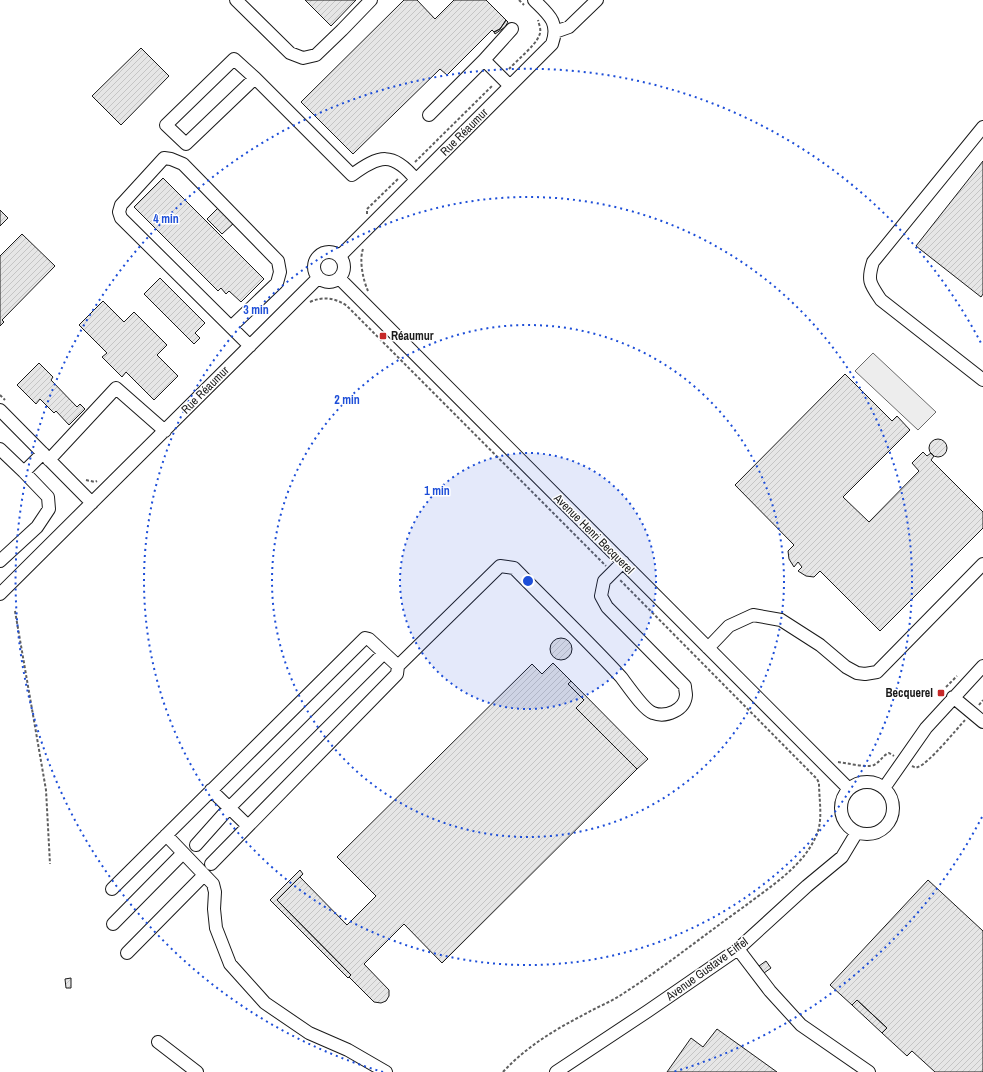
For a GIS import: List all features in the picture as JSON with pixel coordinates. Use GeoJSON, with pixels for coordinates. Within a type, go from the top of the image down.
{"type":"FeatureCollection","features":[{"type":"Feature","properties":{"kind":"street"},"geometry":{"type":"LineString","coordinates":[[236,0],[290,53],[303,58],[316,55],[371,0]]}},
{"type":"Feature","properties":{"kind":"street"},"geometry":{"type":"LineString","coordinates":[[534,0],[541,15],[552,19],[555,32],[569,27],[597,0]]}},
{"type":"Feature","properties":{"kind":"street"},"geometry":{"type":"LineString","coordinates":[[429,115],[484,60],[512,29]]}},
{"type":"Feature","properties":{"kind":"street","name":"Rue Réaumur"},"geometry":{"type":"LineString","coordinates":[[340,256],[552,44],[555,32]]}},
{"type":"Feature","properties":{"kind":"street"},"geometry":{"type":"LineString","coordinates":[[254,78],[186,144],[166,125],[234,59],[254,78],[352,175],[368,163],[380,160],[395,161],[402,165],[416,180]]}},
{"type":"Feature","properties":{"kind":"street"},"geometry":{"type":"LineString","coordinates":[[484,60],[510,86]]}},
{"type":"Feature","properties":{"kind":"street"},"geometry":{"type":"LineString","coordinates":[[983,127],[872,262],[869,273],[871,286],[881,300],[983,380]]}},
{"type":"Feature","properties":{"kind":"street"},"geometry":{"type":"LineString","coordinates":[[231,327],[277,283],[280,272],[278,261],[183,164],[164,158],[121,205],[119,212],[121,218],[250,346]]}},
{"type":"Feature","properties":{"kind":"street"},"geometry":{"type":"LineString","coordinates":[[331,252],[340,256],[344,265],[344,270],[339,278],[331,282],[326,282],[318,278],[314,270],[314,264],[318,256],[322,253],[331,252]]}},
{"type":"Feature","properties":{"kind":"street","name":"Rue Réaumur"},"geometry":{"type":"LineString","coordinates":[[0,594],[318,278]]}},
{"type":"Feature","properties":{"kind":"street","name":"Avenue Henri Becquerel"},"geometry":{"type":"LineString","coordinates":[[339,278],[849,790]]}},
{"type":"Feature","properties":{"kind":"street"},"geometry":{"type":"LineString","coordinates":[[24,472],[46,456],[116,388],[165,431]]}},
{"type":"Feature","properties":{"kind":"street"},"geometry":{"type":"LineString","coordinates":[[5,407],[46,456],[92,503]]}},
{"type":"Feature","properties":{"kind":"street"},"geometry":{"type":"LineString","coordinates":[[0,449],[48,497],[49,509],[37,527],[0,561]]}},
{"type":"Feature","properties":{"kind":"street"},"geometry":{"type":"LineString","coordinates":[[211,864],[397,674],[398,666],[500,566],[514,568],[621,678],[642,704],[652,713],[669,715],[677,710],[683,703],[686,696],[685,686],[607,607],[601,596],[604,582],[622,562]]}},
{"type":"Feature","properties":{"kind":"street"},"geometry":{"type":"LineString","coordinates":[[708,648],[729,626],[753,615],[781,620],[820,645],[846,667],[857,673],[865,674],[877,672],[983,564]]}},
{"type":"Feature","properties":{"kind":"street"},"geometry":{"type":"LineString","coordinates":[[112,888],[365,638],[369,639],[398,666]]}},
{"type":"Feature","properties":{"kind":"street"},"geometry":{"type":"LineString","coordinates":[[196,845],[229,808],[384,653]]}},
{"type":"Feature","properties":{"kind":"street"},"geometry":{"type":"LineString","coordinates":[[884,788],[926,728],[983,666]]}},
{"type":"Feature","properties":{"kind":"street"},"geometry":{"type":"LineString","coordinates":[[953,697],[983,722]]}},
{"type":"Feature","properties":{"kind":"street"},"geometry":{"type":"LineString","coordinates":[[862,782],[870,782],[884,788],[890,794],[893,802],[894,810],[892,818],[881,831],[873,834],[856,832],[844,821],[842,804],[844,796],[855,785],[862,782]]}},
{"type":"Feature","properties":{"kind":"street"},"geometry":{"type":"LineString","coordinates":[[211,790],[248,826]]}},
{"type":"Feature","properties":{"kind":"street","name":"Avenue Gustave Eiffel"},"geometry":{"type":"LineString","coordinates":[[556,1072],[738,949],[807,886],[842,858],[856,832]]}},
{"type":"Feature","properties":{"kind":"street"},"geometry":{"type":"LineString","coordinates":[[166,835],[212,884],[215,892],[214,909],[216,928],[230,964],[265,1002],[309,1033],[348,1050],[386,1072]]}},
{"type":"Feature","properties":{"kind":"street"},"geometry":{"type":"LineString","coordinates":[[113,924],[183,853]]}},
{"type":"Feature","properties":{"kind":"street"},"geometry":{"type":"LineString","coordinates":[[127,953],[204,875]]}},
{"type":"Feature","properties":{"kind":"street"},"geometry":{"type":"LineString","coordinates":[[738,949],[770,991],[801,1025],[869,1072]]}},
{"type":"Feature","properties":{"kind":"street"},"geometry":{"type":"LineString","coordinates":[[158,1042],[197,1072]]}},
{"type":"Feature","properties":{"kind":"street","name":"Avenue Gustave Eiffel"},"geometry":{"type":"LineString","coordinates":[[562,1072],[578,1057]]}},
{"type":"Feature","properties":{"kind":"path"},"geometry":{"type":"LineString","coordinates":[[308,304],[315,300],[325,298],[340,301],[347,306],[818,779],[820,822],[818,833],[811,847],[797,865],[777,882],[680,954],[623,994],[538,1041],[514,1060],[503,1072]]}},
{"type":"Feature","properties":{"kind":"path"},"geometry":{"type":"LineString","coordinates":[[0,395],[5,407]]}},
{"type":"Feature","properties":{"kind":"path"},"geometry":{"type":"LineString","coordinates":[[83,479],[95,482],[99,480]]}},
{"type":"Feature","properties":{"kind":"path"},"geometry":{"type":"LineString","coordinates":[[15,611],[46,790],[50,864]]}},
{"type":"Feature","properties":{"kind":"shaded area"},"geometry":{"type":"Polygon","coordinates":[[[873,353],[936,412],[918,430],[855,371],[873,353]]]}},
{"type":"Feature","properties":{"kind":"building"},"geometry":{"type":"Polygon","coordinates":[[[305,0],[356,0],[331,26],[305,0]]]}},
{"type":"Feature","properties":{"kind":"building"},"geometry":{"type":"Polygon","coordinates":[[[404,0],[417,0],[435,19],[454,0],[486,0],[506,20],[500,29],[494,32],[492,30],[447,75],[440,69],[353,154],[301,102],[404,0]]]}},
{"type":"Feature","properties":{"kind":"building"},"geometry":{"type":"Polygon","coordinates":[[[506,20],[508,22],[505,27],[495,34],[494,32],[500,29],[506,20]]]}},
{"type":"Feature","properties":{"kind":"building"},"geometry":{"type":"Polygon","coordinates":[[[141,48],[169,76],[121,125],[92,96],[141,48]]]}},
{"type":"Feature","properties":{"kind":"building"},"geometry":{"type":"Polygon","coordinates":[[[983,161],[983,294],[981,297],[916,246],[983,161]]]}},
{"type":"Feature","properties":{"kind":"building"},"geometry":{"type":"Polygon","coordinates":[[[163,178],[264,279],[241,302],[229,291],[226,294],[221,288],[218,291],[134,207],[163,178]]]}},
{"type":"Feature","properties":{"kind":"building"},"geometry":{"type":"Polygon","coordinates":[[[219,207],[234,223],[222,234],[207,219],[219,207]]]}},
{"type":"Feature","properties":{"kind":"building"},"geometry":{"type":"Polygon","coordinates":[[[0,210],[8,218],[0,226],[0,210]]]}},
{"type":"Feature","properties":{"kind":"building"},"geometry":{"type":"Polygon","coordinates":[[[22,234],[55,266],[2,320],[4,322],[0,326],[0,256],[22,234]]]}},
{"type":"Feature","properties":{"kind":"building"},"geometry":{"type":"Polygon","coordinates":[[[160,278],[205,323],[195,333],[200,338],[194,344],[144,294],[160,278]]]}},
{"type":"Feature","properties":{"kind":"building"},"geometry":{"type":"Polygon","coordinates":[[[103,301],[124,322],[134,312],[167,345],[157,355],[178,376],[154,400],[126,372],[122,377],[102,357],[107,353],[79,325],[103,301]]]}},
{"type":"Feature","properties":{"kind":"building"},"geometry":{"type":"Polygon","coordinates":[[[39,363],[53,377],[51,380],[77,407],[80,404],[85,409],[69,425],[56,411],[54,413],[40,399],[36,404],[17,385],[39,363]]]}},
{"type":"Feature","properties":{"kind":"building"},"geometry":{"type":"Polygon","coordinates":[[[845,374],[892,421],[897,416],[910,430],[843,497],[869,522],[919,471],[912,463],[923,452],[927,456],[931,453],[934,456],[931,460],[983,512],[983,528],[880,631],[820,571],[814,577],[806,576],[798,571],[802,567],[798,562],[794,567],[789,559],[788,551],[794,545],[735,485],[845,374]]]}},
{"type":"Feature","properties":{"kind":"building"},"geometry":{"type":"Polygon","coordinates":[[[938,439],[944,442],[947,448],[944,454],[938,457],[932,454],[929,448],[932,442],[938,439]]]}},
{"type":"Feature","properties":{"kind":"building"},"geometry":{"type":"Polygon","coordinates":[[[561,638],[569,641],[572,649],[569,657],[561,660],[553,657],[550,649],[553,641],[561,638]]]}},
{"type":"Feature","properties":{"kind":"building"},"geometry":{"type":"Polygon","coordinates":[[[553,663],[571,681],[568,684],[584,700],[576,708],[637,769],[442,963],[404,924],[364,964],[389,990],[389,996],[386,1001],[381,1003],[374,1002],[349,977],[351,975],[277,900],[300,877],[347,925],[376,896],[337,857],[532,664],[542,674],[553,663]]]}},
{"type":"Feature","properties":{"kind":"building"},"geometry":{"type":"Polygon","coordinates":[[[571,681],[648,759],[637,769],[576,708],[584,700],[568,684],[571,681]]]}},
{"type":"Feature","properties":{"kind":"building"},"geometry":{"type":"Polygon","coordinates":[[[300,870],[303,874],[277,900],[351,975],[348,978],[270,900],[300,870]]]}},
{"type":"Feature","properties":{"kind":"building"},"geometry":{"type":"Polygon","coordinates":[[[928,880],[983,931],[983,1072],[935,1072],[912,1051],[907,1056],[882,1033],[887,1028],[857,1000],[852,1005],[830,985],[928,880]]]}},
{"type":"Feature","properties":{"kind":"building"},"geometry":{"type":"Polygon","coordinates":[[[766,961],[771,968],[764,973],[759,966],[766,961]]]}},
{"type":"Feature","properties":{"kind":"building"},"geometry":{"type":"Polygon","coordinates":[[[71,978],[71,988],[66,988],[65,979],[71,978]]]}},
{"type":"Feature","properties":{"kind":"building"},"geometry":{"type":"Polygon","coordinates":[[[857,1000],[887,1028],[882,1033],[852,1005],[857,1000]]]}},
{"type":"Feature","properties":{"kind":"building"},"geometry":{"type":"Polygon","coordinates":[[[717,1029],[777,1072],[667,1072],[691,1038],[703,1047],[717,1029]]]}},
{"type":"Feature","properties":{"kind":"place","name":"Réaumur"},"geometry":{"type":"Point","coordinates":[383,336]}},
{"type":"Feature","properties":{"kind":"place","name":"Becquerel"},"geometry":{"type":"Point","coordinates":[941,693]}}]}
